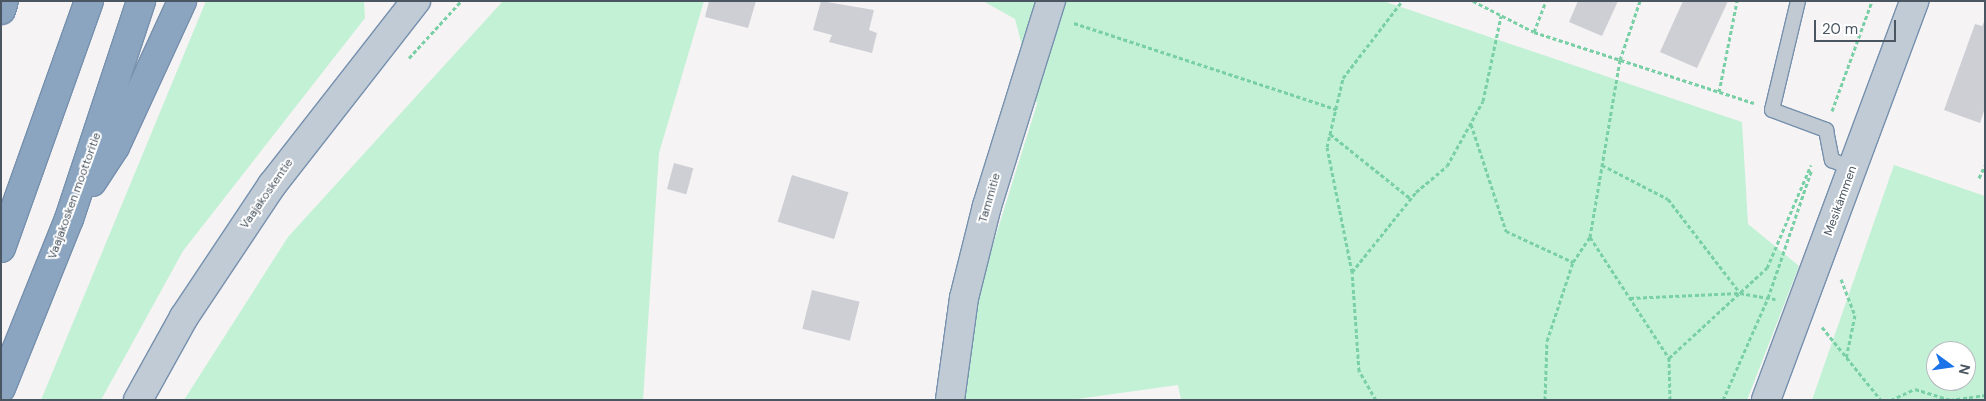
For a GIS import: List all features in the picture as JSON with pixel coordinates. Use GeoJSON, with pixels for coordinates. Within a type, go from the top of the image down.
{"type":"FeatureCollection","features":[{"type":"Feature","properties":{"kind":"highway"},"geometry":{"type":"LineString","coordinates":[[1,248],[89,1]]}},
{"type":"Feature","properties":{"kind":"highway","name":"Vaajakosken moottoritie"},"geometry":{"type":"LineString","coordinates":[[1,388],[68,219],[141,1]]}},
{"type":"Feature","properties":{"kind":"highway"},"geometry":{"type":"LineString","coordinates":[[68,219],[114,147],[182,1]]}},
{"type":"Feature","properties":{"kind":"street","name":"Vaajakoskentie"},"geometry":{"type":"LineString","coordinates":[[138,400],[184,318],[272,185],[416,1]]}},
{"type":"Feature","properties":{"kind":"street","name":"Mesikämmen"},"geometry":{"type":"LineString","coordinates":[[1766,400],[1805,303],[1914,1]]}},
{"type":"Feature","properties":{"kind":"street","name":"Tammitie"},"geometry":{"type":"LineString","coordinates":[[950,400],[964,298],[986,206],[1049,8]]}},
{"type":"Feature","properties":{"kind":"lane"},"geometry":{"type":"LineString","coordinates":[[1798,1],[1772,110],[1826,130],[1832,160],[1852,169]]}},
{"type":"Feature","properties":{"kind":"path"},"geometry":{"type":"LineString","coordinates":[[1376,400],[1359,372],[1352,272],[1327,147],[1343,78],[1402,1]]}},
{"type":"Feature","properties":{"kind":"path"},"geometry":{"type":"LineString","coordinates":[[1473,1],[1534,32],[1772,110]]}},
{"type":"Feature","properties":{"kind":"path"},"geometry":{"type":"LineString","coordinates":[[1534,32],[1546,1]]}},
{"type":"Feature","properties":{"kind":"path"},"geometry":{"type":"LineString","coordinates":[[1545,400],[1547,341],[1573,262],[1590,237],[1620,60],[1640,1]]}},
{"type":"Feature","properties":{"kind":"path"},"geometry":{"type":"LineString","coordinates":[[1719,92],[1736,1]]}},
{"type":"Feature","properties":{"kind":"path"},"geometry":{"type":"LineString","coordinates":[[1723,400],[1768,298],[1872,1]]}},
{"type":"Feature","properties":{"kind":"path"},"geometry":{"type":"LineString","coordinates":[[1049,8],[1336,109]]}},
{"type":"Feature","properties":{"kind":"path"},"geometry":{"type":"LineString","coordinates":[[1352,272],[1411,199],[1447,166],[1483,102],[1502,16]]}},
{"type":"Feature","properties":{"kind":"path"},"geometry":{"type":"LineString","coordinates":[[1471,124],[1506,231],[1573,262]]}},
{"type":"Feature","properties":{"kind":"path"},"geometry":{"type":"LineString","coordinates":[[1669,358],[1767,268],[1826,130]]}},
{"type":"Feature","properties":{"kind":"path"},"geometry":{"type":"LineString","coordinates":[[1330,134],[1411,199]]}},
{"type":"Feature","properties":{"kind":"path"},"geometry":{"type":"LineString","coordinates":[[1602,165],[1668,199],[1740,293]]}},
{"type":"Feature","properties":{"kind":"path"},"geometry":{"type":"LineString","coordinates":[[1979,178],[1985,165]]}},
{"type":"Feature","properties":{"kind":"path"},"geometry":{"type":"LineString","coordinates":[[1590,237],[1669,358],[1670,400]]}},
{"type":"Feature","properties":{"kind":"path"},"geometry":{"type":"LineString","coordinates":[[1826,243],[1855,315],[1846,360]]}},
{"type":"Feature","properties":{"kind":"path"},"geometry":{"type":"LineString","coordinates":[[1630,298],[1740,293],[1805,303],[1846,360],[1881,400]]}},
{"type":"Feature","properties":{"kind":"path"},"geometry":{"type":"LineString","coordinates":[[1891,400],[1915,389],[1950,400],[1985,395]]}},
{"type":"Feature","properties":{"kind":"green space"},"geometry":{"type":"Polygon","coordinates":[[[206,1],[364,1],[365,18],[183,251],[101,400],[41,400],[206,1]]]}},
{"type":"Feature","properties":{"kind":"green space"},"geometry":{"type":"Polygon","coordinates":[[[503,1],[704,1],[659,153],[643,400],[184,400],[288,237],[503,1]]]}},
{"type":"Feature","properties":{"kind":"green space"},"geometry":{"type":"Polygon","coordinates":[[[983,1],[1383,1],[1742,122],[1748,224],[1799,266],[1747,400],[1181,400],[1178,385],[1070,400],[964,400],[976,299],[1037,104],[1015,19],[983,1]]]}},
{"type":"Feature","properties":{"kind":"green space"},"geometry":{"type":"Polygon","coordinates":[[[1894,165],[1985,196],[1985,400],[1812,400],[1894,165]]]}},
{"type":"Feature","properties":{"kind":"building"},"geometry":{"type":"Polygon","coordinates":[[[709,1],[756,1],[748,28],[705,17],[709,1]]]}},
{"type":"Feature","properties":{"kind":"building"},"geometry":{"type":"Polygon","coordinates":[[[821,1],[874,10],[869,30],[877,33],[872,53],[829,42],[832,35],[813,30],[821,1]]]}},
{"type":"Feature","properties":{"kind":"building"},"geometry":{"type":"Polygon","coordinates":[[[1578,1],[1618,1],[1602,36],[1569,22],[1578,1]]]}},
{"type":"Feature","properties":{"kind":"building"},"geometry":{"type":"Polygon","coordinates":[[[1683,1],[1728,1],[1697,68],[1660,52],[1683,1]]]}},
{"type":"Feature","properties":{"kind":"building"},"geometry":{"type":"Polygon","coordinates":[[[1985,20],[1985,108],[1980,123],[1944,110],[1975,24],[1982,26],[1985,20]]]}},
{"type":"Feature","properties":{"kind":"building"},"geometry":{"type":"Polygon","coordinates":[[[674,163],[693,168],[686,194],[667,189],[674,163]]]}},
{"type":"Feature","properties":{"kind":"building"},"geometry":{"type":"Polygon","coordinates":[[[792,175],[848,192],[834,239],[778,222],[792,175]]]}},
{"type":"Feature","properties":{"kind":"building"},"geometry":{"type":"Polygon","coordinates":[[[812,290],[860,302],[850,341],[802,329],[812,290]]]}}]}
